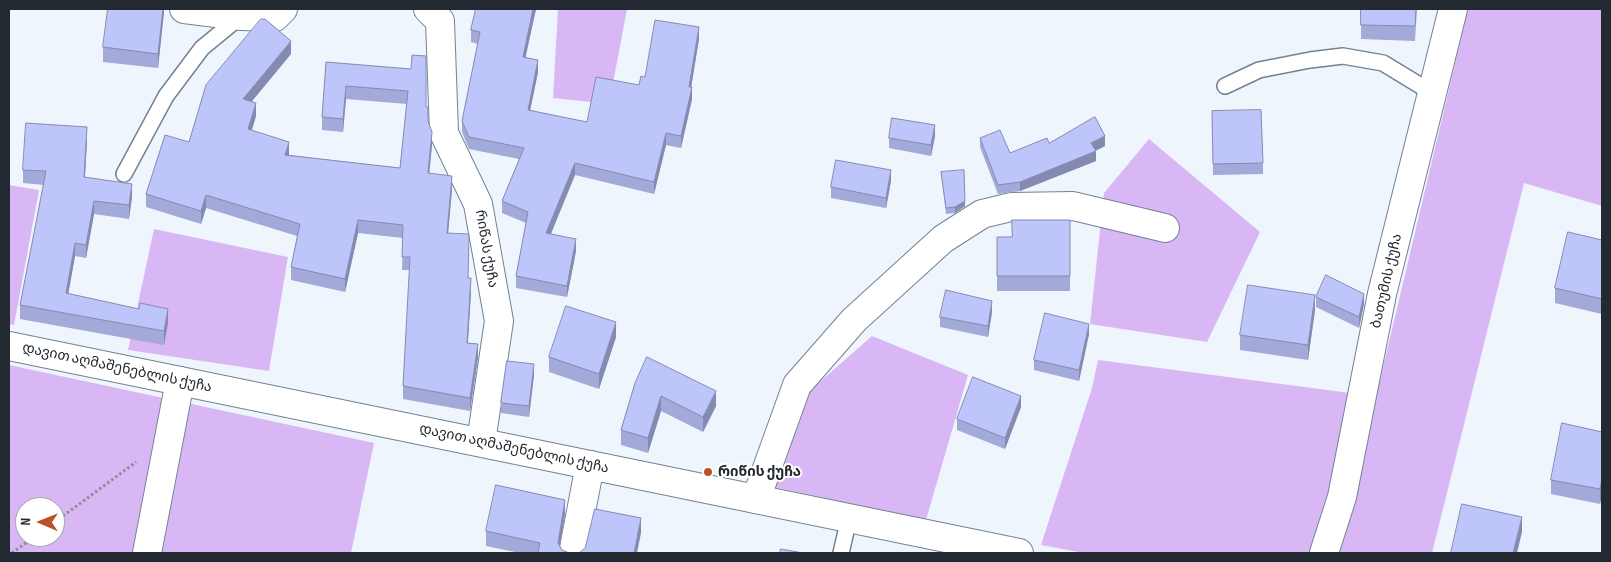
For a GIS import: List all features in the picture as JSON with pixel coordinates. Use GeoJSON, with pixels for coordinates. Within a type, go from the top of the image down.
{"type":"FeatureCollection","features":[{"type":"Feature","properties":{"kind":"street"},"geometry":{"type":"LineString","coordinates":[[184,9],[240,16],[275,17],[283,9]]}},
{"type":"Feature","properties":{"kind":"street","name":"რიწას ქუჩა"},"geometry":{"type":"LineString","coordinates":[[428,9],[440,21],[444,133],[478,204],[499,321],[481,442]]}},
{"type":"Feature","properties":{"kind":"street","name":"ბათუმის ქუჩა"},"geometry":{"type":"LineString","coordinates":[[1324,553],[1342,497],[1382,294],[1434,94],[1453,9]]}},
{"type":"Feature","properties":{"kind":"street"},"geometry":{"type":"LineString","coordinates":[[756,499],[797,385],[854,320],[943,240],[982,214],[1012,207],[1073,206],[1165,228]]}},
{"type":"Feature","properties":{"kind":"street","name":"დავით აღმაშენებლის ქუჩა"},"geometry":{"type":"LineString","coordinates":[[9,346],[1014,553]]}},
{"type":"Feature","properties":{"kind":"street"},"geometry":{"type":"LineString","coordinates":[[147,553],[167,440],[180,381]]}},
{"type":"Feature","properties":{"kind":"street"},"geometry":{"type":"LineString","coordinates":[[573,553],[590,465]]}},
{"type":"Feature","properties":{"kind":"lane"},"geometry":{"type":"LineString","coordinates":[[124,174],[166,96],[202,48],[240,16]]}},
{"type":"Feature","properties":{"kind":"lane"},"geometry":{"type":"LineString","coordinates":[[1225,86],[1259,70],[1343,56],[1382,63],[1434,94]]}},
{"type":"Feature","properties":{"kind":"lane"},"geometry":{"type":"LineString","coordinates":[[841,553],[849,518]]}},
{"type":"Feature","properties":{"kind":"path"},"geometry":{"type":"LineString","coordinates":[[65,515],[167,440]]}},
{"type":"Feature","properties":{"kind":"shaded area"},"geometry":{"type":"Polygon","coordinates":[[[558,9],[627,9],[609,104],[553,98],[558,9]]]}},
{"type":"Feature","properties":{"kind":"shaded area"},"geometry":{"type":"Polygon","coordinates":[[[1468,9],[1602,9],[1602,206],[1524,183],[1432,553],[1339,553],[1468,9]]]}},
{"type":"Feature","properties":{"kind":"shaded area"},"geometry":{"type":"Polygon","coordinates":[[[1149,139],[1260,232],[1207,342],[1090,324],[1104,193],[1149,139]]]}},
{"type":"Feature","properties":{"kind":"shaded area"},"geometry":{"type":"Polygon","coordinates":[[[9,185],[39,190],[14,325],[9,324],[9,185]]]}},
{"type":"Feature","properties":{"kind":"shaded area"},"geometry":{"type":"Polygon","coordinates":[[[154,229],[288,257],[269,371],[128,350],[154,229]]]}},
{"type":"Feature","properties":{"kind":"shaded area"},"geometry":{"type":"Polygon","coordinates":[[[872,336],[968,375],[926,520],[774,487],[798,401],[872,336]]]}},
{"type":"Feature","properties":{"kind":"shaded area"},"geometry":{"type":"Polygon","coordinates":[[[1098,360],[1358,394],[1313,553],[1084,553],[1041,545],[1092,388],[1098,360]]]}},
{"type":"Feature","properties":{"kind":"shaded area"},"geometry":{"type":"Polygon","coordinates":[[[9,365],[374,443],[351,553],[9,553],[9,365]]]}},
{"type":"Feature","properties":{"kind":"building"},"geometry":{"type":"Polygon","coordinates":[[[108,9],[163,9],[158,54],[103,47],[108,9]]]}},
{"type":"Feature","properties":{"kind":"building"},"geometry":{"type":"Polygon","coordinates":[[[476,9],[533,9],[523,57],[538,60],[528,110],[587,122],[596,77],[639,85],[641,76],[645,77],[655,20],[699,27],[689,87],[692,87],[681,136],[666,133],[654,182],[575,163],[546,233],[576,239],[567,286],[516,276],[528,212],[502,201],[524,148],[469,137],[462,121],[480,32],[471,30],[476,9]]]}},
{"type":"Feature","properties":{"kind":"building"},"geometry":{"type":"Polygon","coordinates":[[[1361,9],[1416,9],[1415,26],[1361,25],[1361,9]]]}},
{"type":"Feature","properties":{"kind":"building"},"geometry":{"type":"Polygon","coordinates":[[[261,19],[265,19],[291,41],[243,99],[256,103],[248,129],[289,142],[285,155],[400,168],[408,91],[346,86],[343,119],[322,117],[326,62],[411,69],[412,55],[426,56],[426,107],[428,107],[428,121],[432,132],[428,173],[452,176],[447,233],[469,234],[468,278],[471,278],[467,343],[478,344],[470,398],[403,386],[410,257],[402,257],[403,225],[358,220],[345,279],[291,267],[300,224],[206,195],[201,211],[146,194],[165,135],[189,142],[206,85],[261,19]]]}},
{"type":"Feature","properties":{"kind":"building"},"geometry":{"type":"Polygon","coordinates":[[[1261,110],[1263,163],[1213,164],[1212,111],[1261,110]]]}},
{"type":"Feature","properties":{"kind":"building"},"geometry":{"type":"Polygon","coordinates":[[[1095,117],[1105,136],[1091,143],[1096,151],[1020,182],[998,185],[980,138],[1000,130],[1010,153],[1047,138],[1049,143],[1095,117]]]}},
{"type":"Feature","properties":{"kind":"building"},"geometry":{"type":"Polygon","coordinates":[[[892,118],[935,125],[931,145],[889,138],[892,118]]]}},
{"type":"Feature","properties":{"kind":"building"},"geometry":{"type":"Polygon","coordinates":[[[26,123],[87,127],[84,177],[132,184],[129,205],[94,201],[86,245],[75,243],[66,293],[139,309],[140,303],[168,309],[164,331],[20,305],[46,171],[23,170],[26,123]]]}},
{"type":"Feature","properties":{"kind":"building"},"geometry":{"type":"Polygon","coordinates":[[[836,160],[891,170],[886,198],[831,187],[836,160]]]}},
{"type":"Feature","properties":{"kind":"building"},"geometry":{"type":"Polygon","coordinates":[[[964,170],[965,201],[955,207],[946,208],[941,172],[964,170]]]}},
{"type":"Feature","properties":{"kind":"building"},"geometry":{"type":"Polygon","coordinates":[[[1012,220],[1070,220],[1070,276],[997,276],[997,237],[1012,237],[1012,220]]]}},
{"type":"Feature","properties":{"kind":"building"},"geometry":{"type":"Polygon","coordinates":[[[1568,232],[1602,240],[1602,299],[1555,288],[1568,232]]]}},
{"type":"Feature","properties":{"kind":"building"},"geometry":{"type":"Polygon","coordinates":[[[1326,275],[1364,294],[1359,317],[1316,297],[1326,275]]]}},
{"type":"Feature","properties":{"kind":"building"},"geometry":{"type":"Polygon","coordinates":[[[1248,285],[1315,295],[1308,345],[1240,335],[1248,285]]]}},
{"type":"Feature","properties":{"kind":"building"},"geometry":{"type":"Polygon","coordinates":[[[946,290],[992,301],[988,326],[940,317],[946,290]]]}},
{"type":"Feature","properties":{"kind":"building"},"geometry":{"type":"Polygon","coordinates":[[[566,306],[616,322],[599,374],[549,357],[566,306]]]}},
{"type":"Feature","properties":{"kind":"building"},"geometry":{"type":"Polygon","coordinates":[[[1045,313],[1089,324],[1079,370],[1034,360],[1045,313]]]}},
{"type":"Feature","properties":{"kind":"building"},"geometry":{"type":"Polygon","coordinates":[[[647,357],[716,391],[703,417],[661,396],[648,438],[621,430],[635,383],[647,357]]]}},
{"type":"Feature","properties":{"kind":"building"},"geometry":{"type":"Polygon","coordinates":[[[507,361],[534,364],[529,406],[501,403],[507,361]]]}},
{"type":"Feature","properties":{"kind":"building"},"geometry":{"type":"Polygon","coordinates":[[[973,377],[1021,396],[1005,438],[957,419],[973,377]]]}},
{"type":"Feature","properties":{"kind":"building"},"geometry":{"type":"Polygon","coordinates":[[[1562,423],[1602,432],[1602,479],[1600,489],[1551,480],[1562,423]]]}},
{"type":"Feature","properties":{"kind":"building"},"geometry":{"type":"Polygon","coordinates":[[[496,485],[565,500],[558,543],[562,550],[569,553],[538,553],[540,543],[486,531],[496,485]]]}},
{"type":"Feature","properties":{"kind":"building"},"geometry":{"type":"Polygon","coordinates":[[[1462,504],[1522,517],[1513,553],[1451,553],[1462,504]]]}},
{"type":"Feature","properties":{"kind":"building"},"geometry":{"type":"Polygon","coordinates":[[[595,509],[641,518],[634,553],[579,553],[585,548],[595,509]]]}},
{"type":"Feature","properties":{"kind":"building"},"geometry":{"type":"Polygon","coordinates":[[[781,549],[803,553],[780,553],[781,549]]]}},
{"type":"Feature","properties":{"kind":"place","name":"რიწის ქუჩა"},"geometry":{"type":"Point","coordinates":[708,472]}}]}
